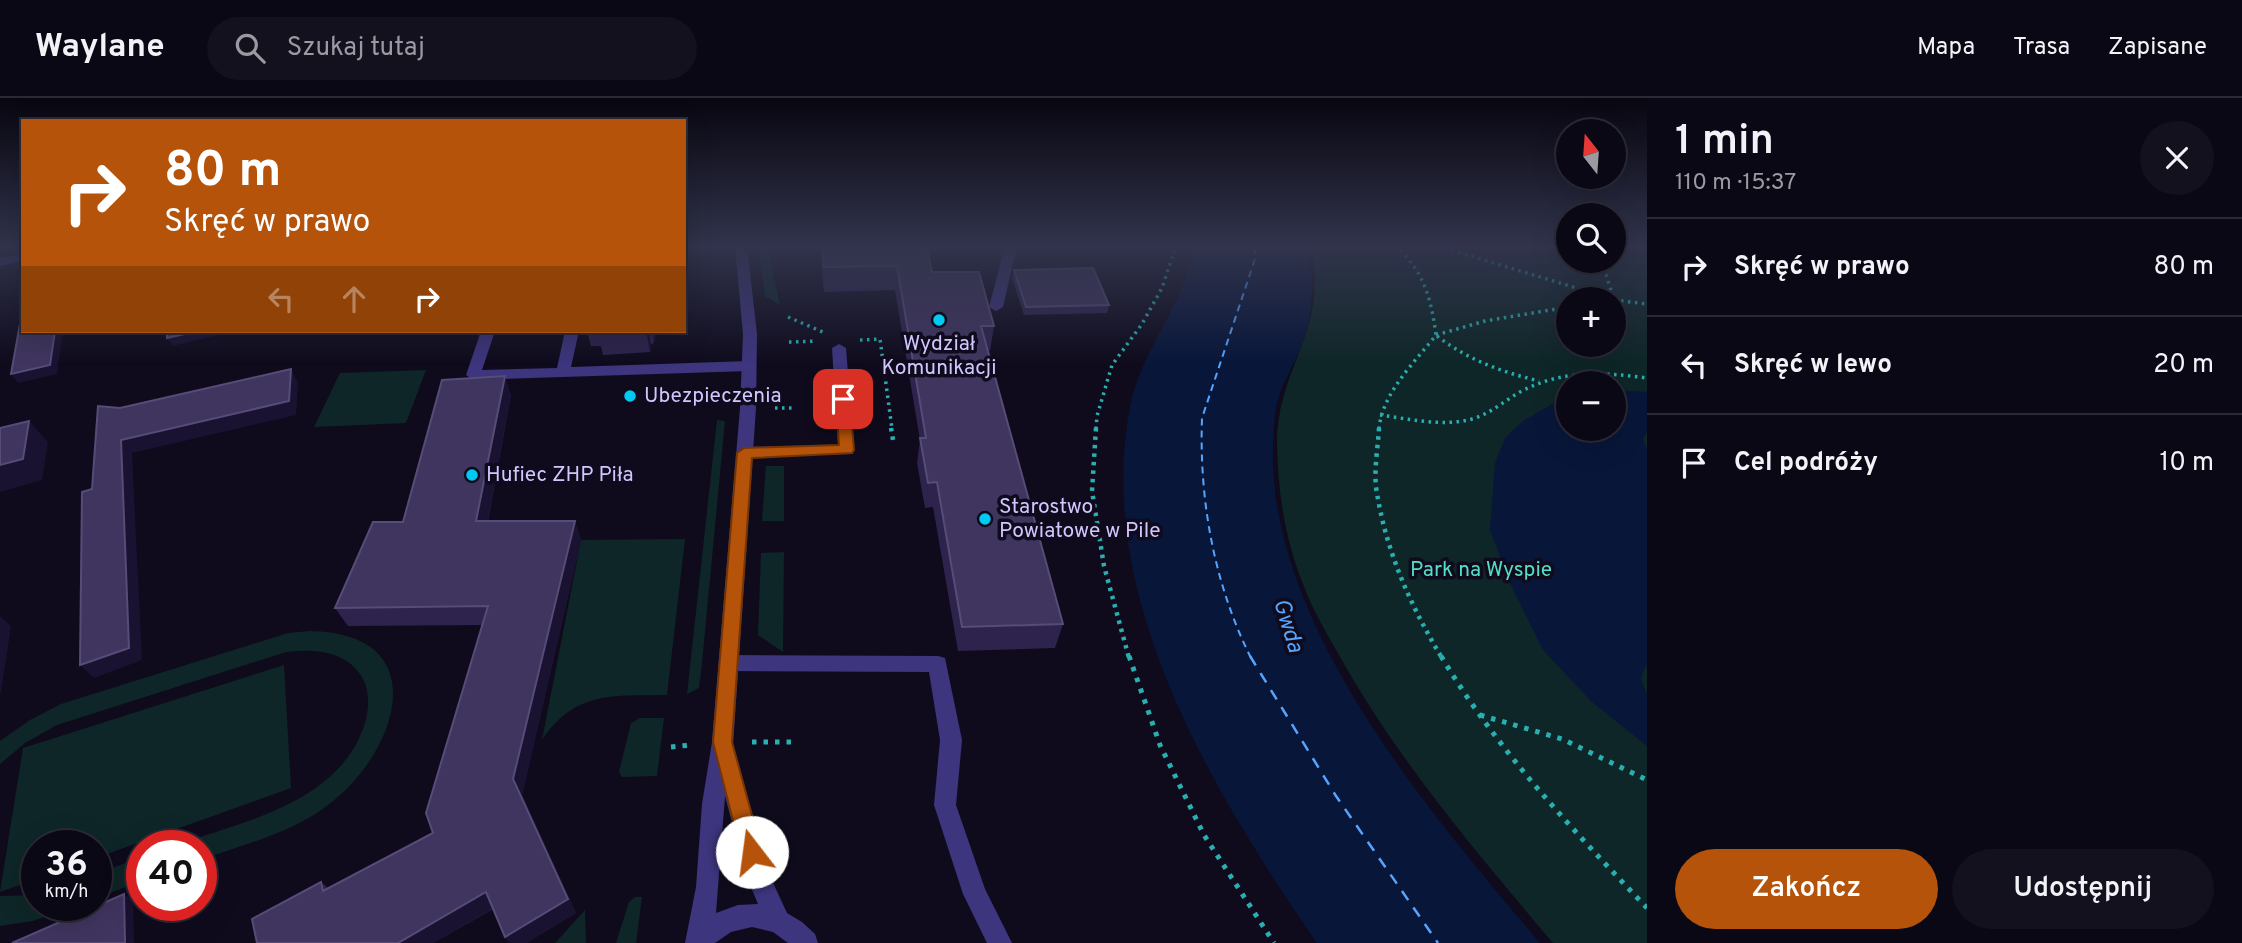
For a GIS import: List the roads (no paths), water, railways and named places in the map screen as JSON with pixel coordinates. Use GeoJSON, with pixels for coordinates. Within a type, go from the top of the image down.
{"type":"FeatureCollection","features":[{"type":"Feature","properties":{"kind":"street"},"geometry":{"type":"LineString","coordinates":[[698,942],[710,875],[713,804],[723,742],[729,663],[749,366],[750,334],[745,285]]}},
{"type":"Feature","properties":{"kind":"street"},"geometry":{"type":"LineString","coordinates":[[996,307],[1001,285]]}},
{"type":"Feature","properties":{"kind":"street"},"geometry":{"type":"LineString","coordinates":[[487,333],[473,375],[749,366]]}},
{"type":"Feature","properties":{"kind":"street"},"geometry":{"type":"LineString","coordinates":[[563,372],[572,333]]}},
{"type":"Feature","properties":{"kind":"street"},"geometry":{"type":"LineString","coordinates":[[744,453],[846,450],[839,348]]}},
{"type":"Feature","properties":{"kind":"street"},"geometry":{"type":"LineString","coordinates":[[729,663],[938,664],[951,740],[945,805],[975,894],[1000,943]]}},
{"type":"Feature","properties":{"kind":"street"},"geometry":{"type":"LineString","coordinates":[[723,742],[758,875],[777,919]]}},
{"type":"Feature","properties":{"kind":"street"},"geometry":{"type":"LineString","coordinates":[[698,942],[716,926],[735,917],[756,915],[777,919],[794,929],[806,943]]}},
{"type":"Feature","properties":{"kind":"water","name":"Gwda"},"geometry":{"type":"Polygon","coordinates":[[[1183,285],[1312,285],[1309,320],[1302,344],[1277,403],[1273,445],[1278,512],[1297,580],[1326,647],[1363,712],[1451,836],[1540,943],[1317,943],[1239,823],[1171,690],[1146,620],[1129,549],[1123,478],[1130,407],[1143,366],[1183,285]]]}},
{"type":"Feature","properties":{"kind":"water"},"geometry":{"type":"Polygon","coordinates":[[[1626,391],[1647,392],[1647,432],[1643,438],[1647,451],[1647,664],[1642,680],[1647,695],[1647,746],[1592,702],[1543,650],[1510,583],[1490,530],[1495,463],[1505,438],[1523,421],[1556,402],[1556,441],[1626,441],[1626,391]]]}},
{"type":"Feature","properties":{"kind":"place","name":"Wydział Komunikacji"},"geometry":{"type":"Point","coordinates":[939,320]}},
{"type":"Feature","properties":{"kind":"place","name":"Ubezpieczenia"},"geometry":{"type":"Point","coordinates":[630,396]}},
{"type":"Feature","properties":{"kind":"place","name":"Hufiec ZHP Piła"},"geometry":{"type":"Point","coordinates":[472,475]}},
{"type":"Feature","properties":{"kind":"place","name":"Starostwo Powiatowe w Pile"},"geometry":{"type":"Point","coordinates":[985,519]}},
{"type":"Feature","properties":{"kind":"park label","name":"Park na Wyspie"},"geometry":{"type":"Point","coordinates":[1481,570]}}]}
